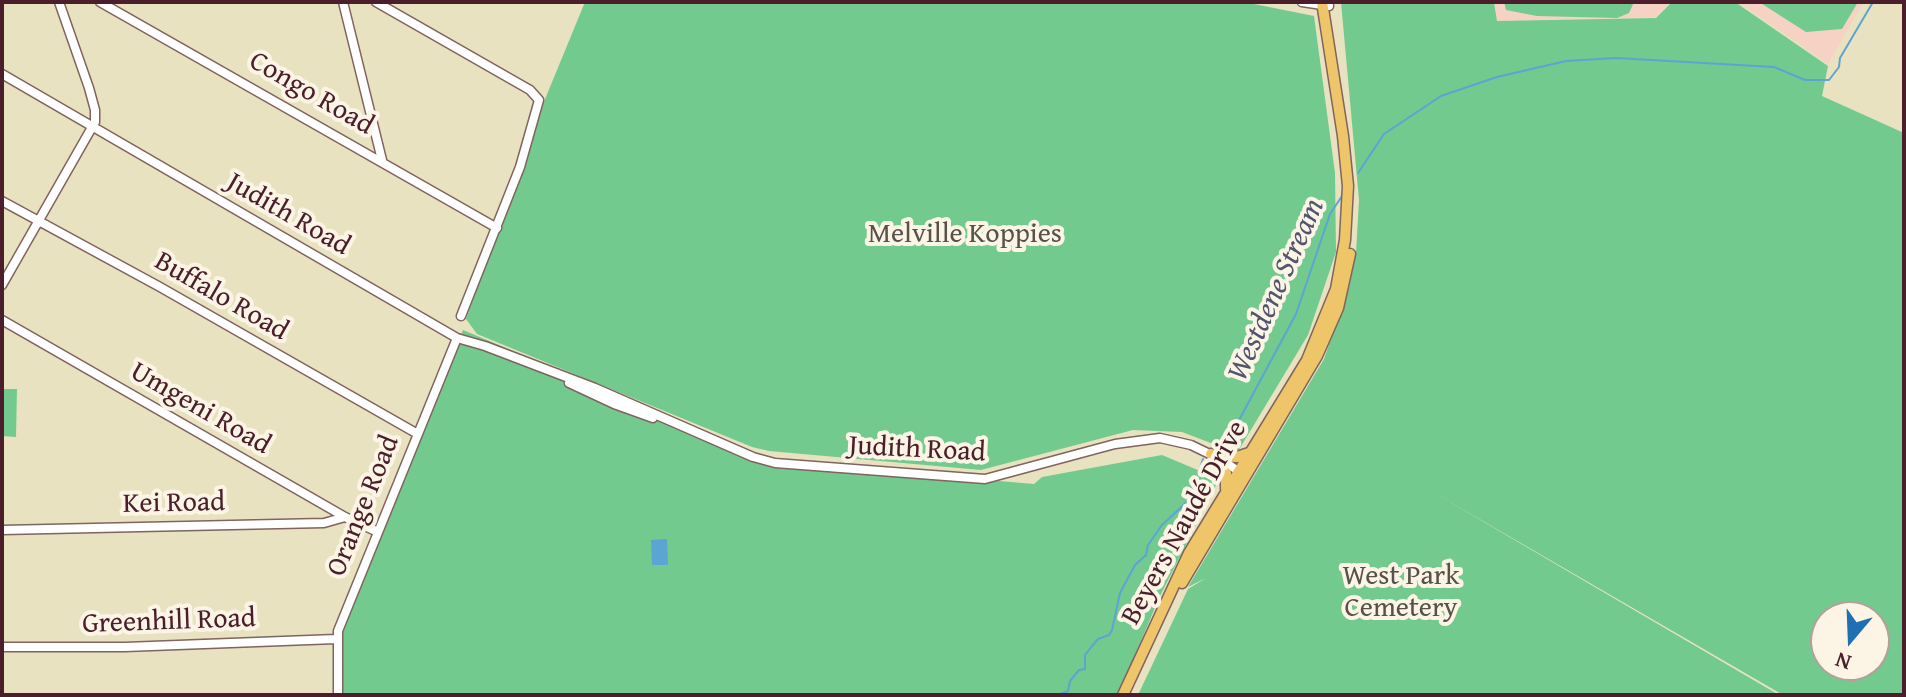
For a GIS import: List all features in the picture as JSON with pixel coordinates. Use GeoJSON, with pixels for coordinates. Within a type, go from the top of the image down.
{"type":"FeatureCollection","features":[{"type":"Feature","properties":{"kind":"main road","name":"Beyers Naudé Drive"},"geometry":{"type":"LineString","coordinates":[[1123,695],[1179,573],[1226,491],[1242,473],[1249,453],[1314,346],[1333,301],[1343,260],[1348,201],[1346,156],[1325,4]]}},
{"type":"Feature","properties":{"kind":"main road","name":"Beyers Naudé Drive"},"geometry":{"type":"LineString","coordinates":[[1130,695],[1176,593],[1242,473],[1317,356],[1338,308],[1348,274],[1353,217],[1352,172],[1325,4]]}},
{"type":"Feature","properties":{"kind":"main road"},"geometry":{"type":"LineString","coordinates":[[1214,455],[1237,457],[1249,453]]}},
{"type":"Feature","properties":{"kind":"main road"},"geometry":{"type":"LineString","coordinates":[[1214,455],[1226,473],[1226,491]]}},
{"type":"Feature","properties":{"kind":"street"},"geometry":{"type":"LineString","coordinates":[[2,285],[94,126],[95,110],[89,88],[59,2]]}},
{"type":"Feature","properties":{"kind":"street","name":"Congo Road"},"geometry":{"type":"LineString","coordinates":[[100,2],[497,228]]}},
{"type":"Feature","properties":{"kind":"street"},"geometry":{"type":"LineString","coordinates":[[343,2],[382,160]]}},
{"type":"Feature","properties":{"kind":"street"},"geometry":{"type":"LineString","coordinates":[[376,2],[530,90],[539,100],[497,228],[461,316]]}},
{"type":"Feature","properties":{"kind":"street"},"geometry":{"type":"LineString","coordinates":[[1302,2],[1325,4]]}},
{"type":"Feature","properties":{"kind":"street","name":"Judith Road"},"geometry":{"type":"LineString","coordinates":[[2,74],[457,338],[485,346],[560,377],[619,407],[676,425],[771,462],[980,479],[1140,439],[1160,438],[1179,441],[1214,455],[1242,473]]}},
{"type":"Feature","properties":{"kind":"street","name":"Buffalo Road"},"geometry":{"type":"LineString","coordinates":[[2,201],[416,433]]}},
{"type":"Feature","properties":{"kind":"street","name":"Umgeni Road"},"geometry":{"type":"LineString","coordinates":[[2,320],[345,517],[378,532]]}},
{"type":"Feature","properties":{"kind":"street","name":"Orange Road"},"geometry":{"type":"LineString","coordinates":[[338,695],[336,639],[416,433],[457,338]]}},
{"type":"Feature","properties":{"kind":"street","name":"Kei Road"},"geometry":{"type":"LineString","coordinates":[[2,530],[324,523],[345,517]]}},
{"type":"Feature","properties":{"kind":"street","name":"Greenhill Road"},"geometry":{"type":"LineString","coordinates":[[2,647],[125,647],[336,639]]}},
{"type":"Feature","properties":{"kind":"shaded area"},"geometry":{"type":"Polygon","coordinates":[[[1495,2],[1670,2],[1656,17],[1497,21],[1495,2]]]}},
{"type":"Feature","properties":{"kind":"shaded area"},"geometry":{"type":"Polygon","coordinates":[[[1738,2],[1864,2],[1828,64],[1738,2]]]}},
{"type":"Feature","properties":{"kind":"green space","name":"Melville Koppies"},"geometry":{"type":"Polygon","coordinates":[[[585,2],[1244,2],[1314,16],[1335,173],[1336,252],[1308,335],[1237,453],[1182,432],[1133,430],[981,470],[752,447],[477,334],[466,319],[543,104],[585,2]]]}},
{"type":"Feature","properties":{"kind":"green space","name":"West Park Cemetery"},"geometry":{"type":"Polygon","coordinates":[[[1341,2],[1494,2],[1497,21],[1656,18],[1672,2],[1735,2],[1828,66],[1822,96],[1904,133],[1904,695],[1783,695],[1431,491],[1779,695],[1138,695],[1188,589],[1206,578],[1188,587],[1324,359],[1349,288],[1356,253],[1359,200],[1341,2]]]}},
{"type":"Feature","properties":{"kind":"green space"},"geometry":{"type":"Polygon","coordinates":[[[1504,2],[1634,2],[1629,13],[1617,18],[1537,16],[1506,10],[1504,2]]]}},
{"type":"Feature","properties":{"kind":"green space"},"geometry":{"type":"Polygon","coordinates":[[[1759,2],[1858,2],[1842,29],[1806,32],[1759,2]]]}},
{"type":"Feature","properties":{"kind":"green space"},"geometry":{"type":"Polygon","coordinates":[[[463,330],[779,462],[1034,484],[1042,477],[1162,455],[1219,479],[1160,596],[1118,695],[341,695],[341,633],[379,528],[463,330]]]}},
{"type":"Feature","properties":{"kind":"green space"},"geometry":{"type":"Polygon","coordinates":[[[2,389],[17,389],[16,437],[2,436],[2,389]]]}},
{"type":"Feature","properties":{"kind":"water"},"geometry":{"type":"Polygon","coordinates":[[[667,539],[668,565],[652,565],[651,540],[667,539]]]}},
{"type":"Feature","properties":{"kind":"waterway","name":"Westdene Stream"},"geometry":{"type":"LineString","coordinates":[[1358,173],[1384,134],[1441,96],[1497,77],[1566,61],[1616,58],[1774,67],[1805,80],[1829,80],[1873,2]]}},
{"type":"Feature","properties":{"kind":"waterway","name":"Westdene Stream"},"geometry":{"type":"LineString","coordinates":[[1216,447],[1238,422],[1296,314],[1330,214],[1342,196]]}},
{"type":"Feature","properties":{"kind":"waterway","name":"Westdene Stream"},"geometry":{"type":"LineString","coordinates":[[1058,695],[1068,691],[1070,681],[1079,670],[1085,669],[1085,655],[1092,646],[1098,639],[1109,635],[1120,593],[1162,525],[1190,499],[1203,459]]}}]}
